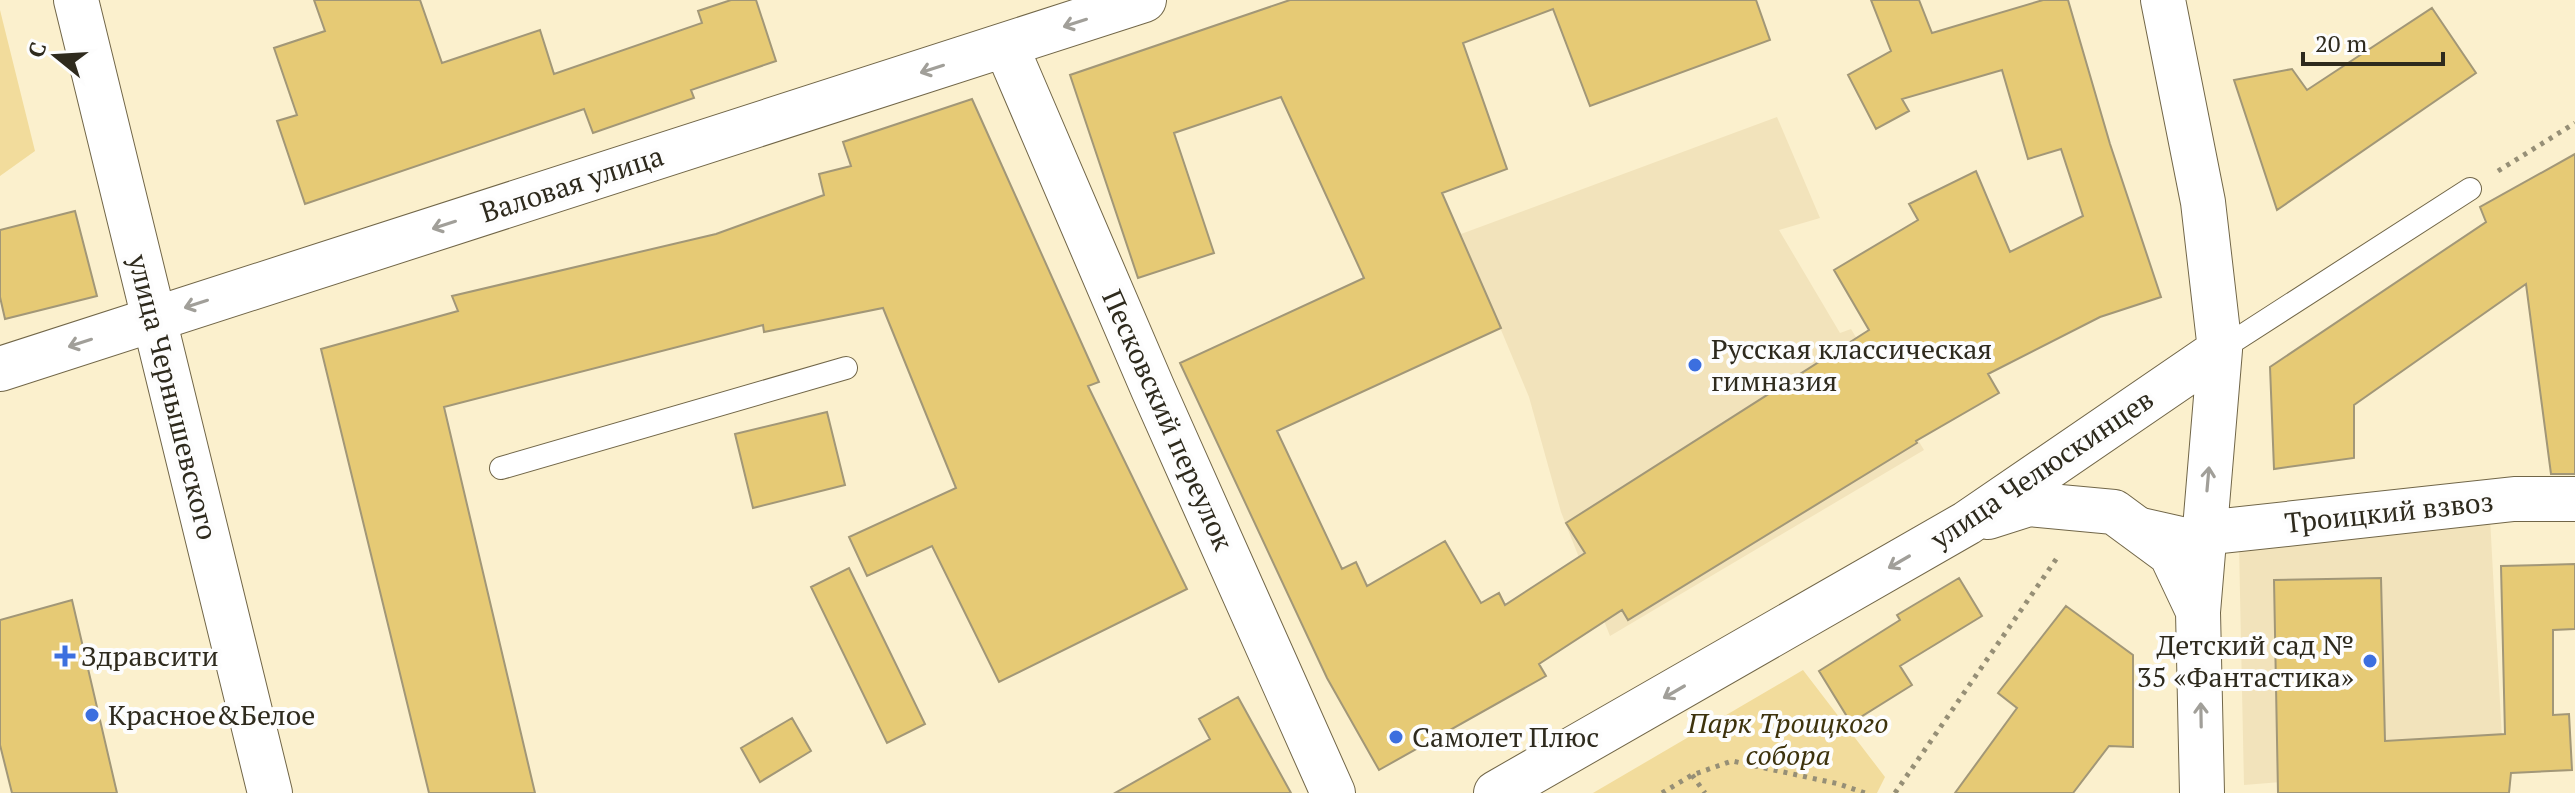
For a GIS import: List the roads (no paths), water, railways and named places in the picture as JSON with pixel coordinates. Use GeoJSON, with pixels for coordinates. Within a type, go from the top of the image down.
{"type":"FeatureCollection","features":[{"type":"Feature","properties":{"kind":"street","name":"улица Чернышевского"},"geometry":{"type":"LineString","coordinates":[[76,0],[270,793]]}},
{"type":"Feature","properties":{"kind":"street","name":"Валовая улица"},"geometry":{"type":"LineString","coordinates":[[0,369],[1144,0]]}},
{"type":"Feature","properties":{"kind":"street"},"geometry":{"type":"LineString","coordinates":[[2163,0],[2203,202],[2220,350],[2198,612],[2202,793]]}},
{"type":"Feature","properties":{"kind":"street","name":"Песковский переулок"},"geometry":{"type":"LineString","coordinates":[[1006,46],[1153,389],[1333,793]]}},
{"type":"Feature","properties":{"kind":"street","name":"улица Челюскинцев"},"geometry":{"type":"LineString","coordinates":[[1496,793],[1967,523],[2220,350]]}},
{"type":"Feature","properties":{"kind":"street","name":"Троицкий взвоз"},"geometry":{"type":"LineString","coordinates":[[2204,533],[2514,499],[2575,499]]}},
{"type":"Feature","properties":{"kind":"street"},"geometry":{"type":"LineString","coordinates":[[1967,523],[2029,504],[2114,512],[2171,554],[2198,612]]}},
{"type":"Feature","properties":{"kind":"lane","name":"улица Челюскинцев"},"geometry":{"type":"LineString","coordinates":[[2220,350],[2470,189]]}},
{"type":"Feature","properties":{"kind":"lane"},"geometry":{"type":"LineString","coordinates":[[501,468],[846,368]]}},
{"type":"Feature","properties":{"kind":"lane"},"geometry":{"type":"LineString","coordinates":[[2114,512],[2204,533]]}},
{"type":"Feature","properties":{"kind":"place","name":"Русская классическая гимназия"},"geometry":{"type":"Point","coordinates":[1695,365]}},
{"type":"Feature","properties":{"kind":"place","name":"Здравсити"},"geometry":{"type":"Point","coordinates":[65,656]}},
{"type":"Feature","properties":{"kind":"place","name":"Детский сад № 35 «Фантастика»"},"geometry":{"type":"Point","coordinates":[2370,661]}},
{"type":"Feature","properties":{"kind":"place","name":"Красное&Белое"},"geometry":{"type":"Point","coordinates":[92,715]}},
{"type":"Feature","properties":{"kind":"place","name":"Самолет Плюс"},"geometry":{"type":"Point","coordinates":[1396,737]}},
{"type":"Feature","properties":{"kind":"park label","name":"Парк Троицкого собора"},"geometry":{"type":"Point","coordinates":[1788,739]}}]}
